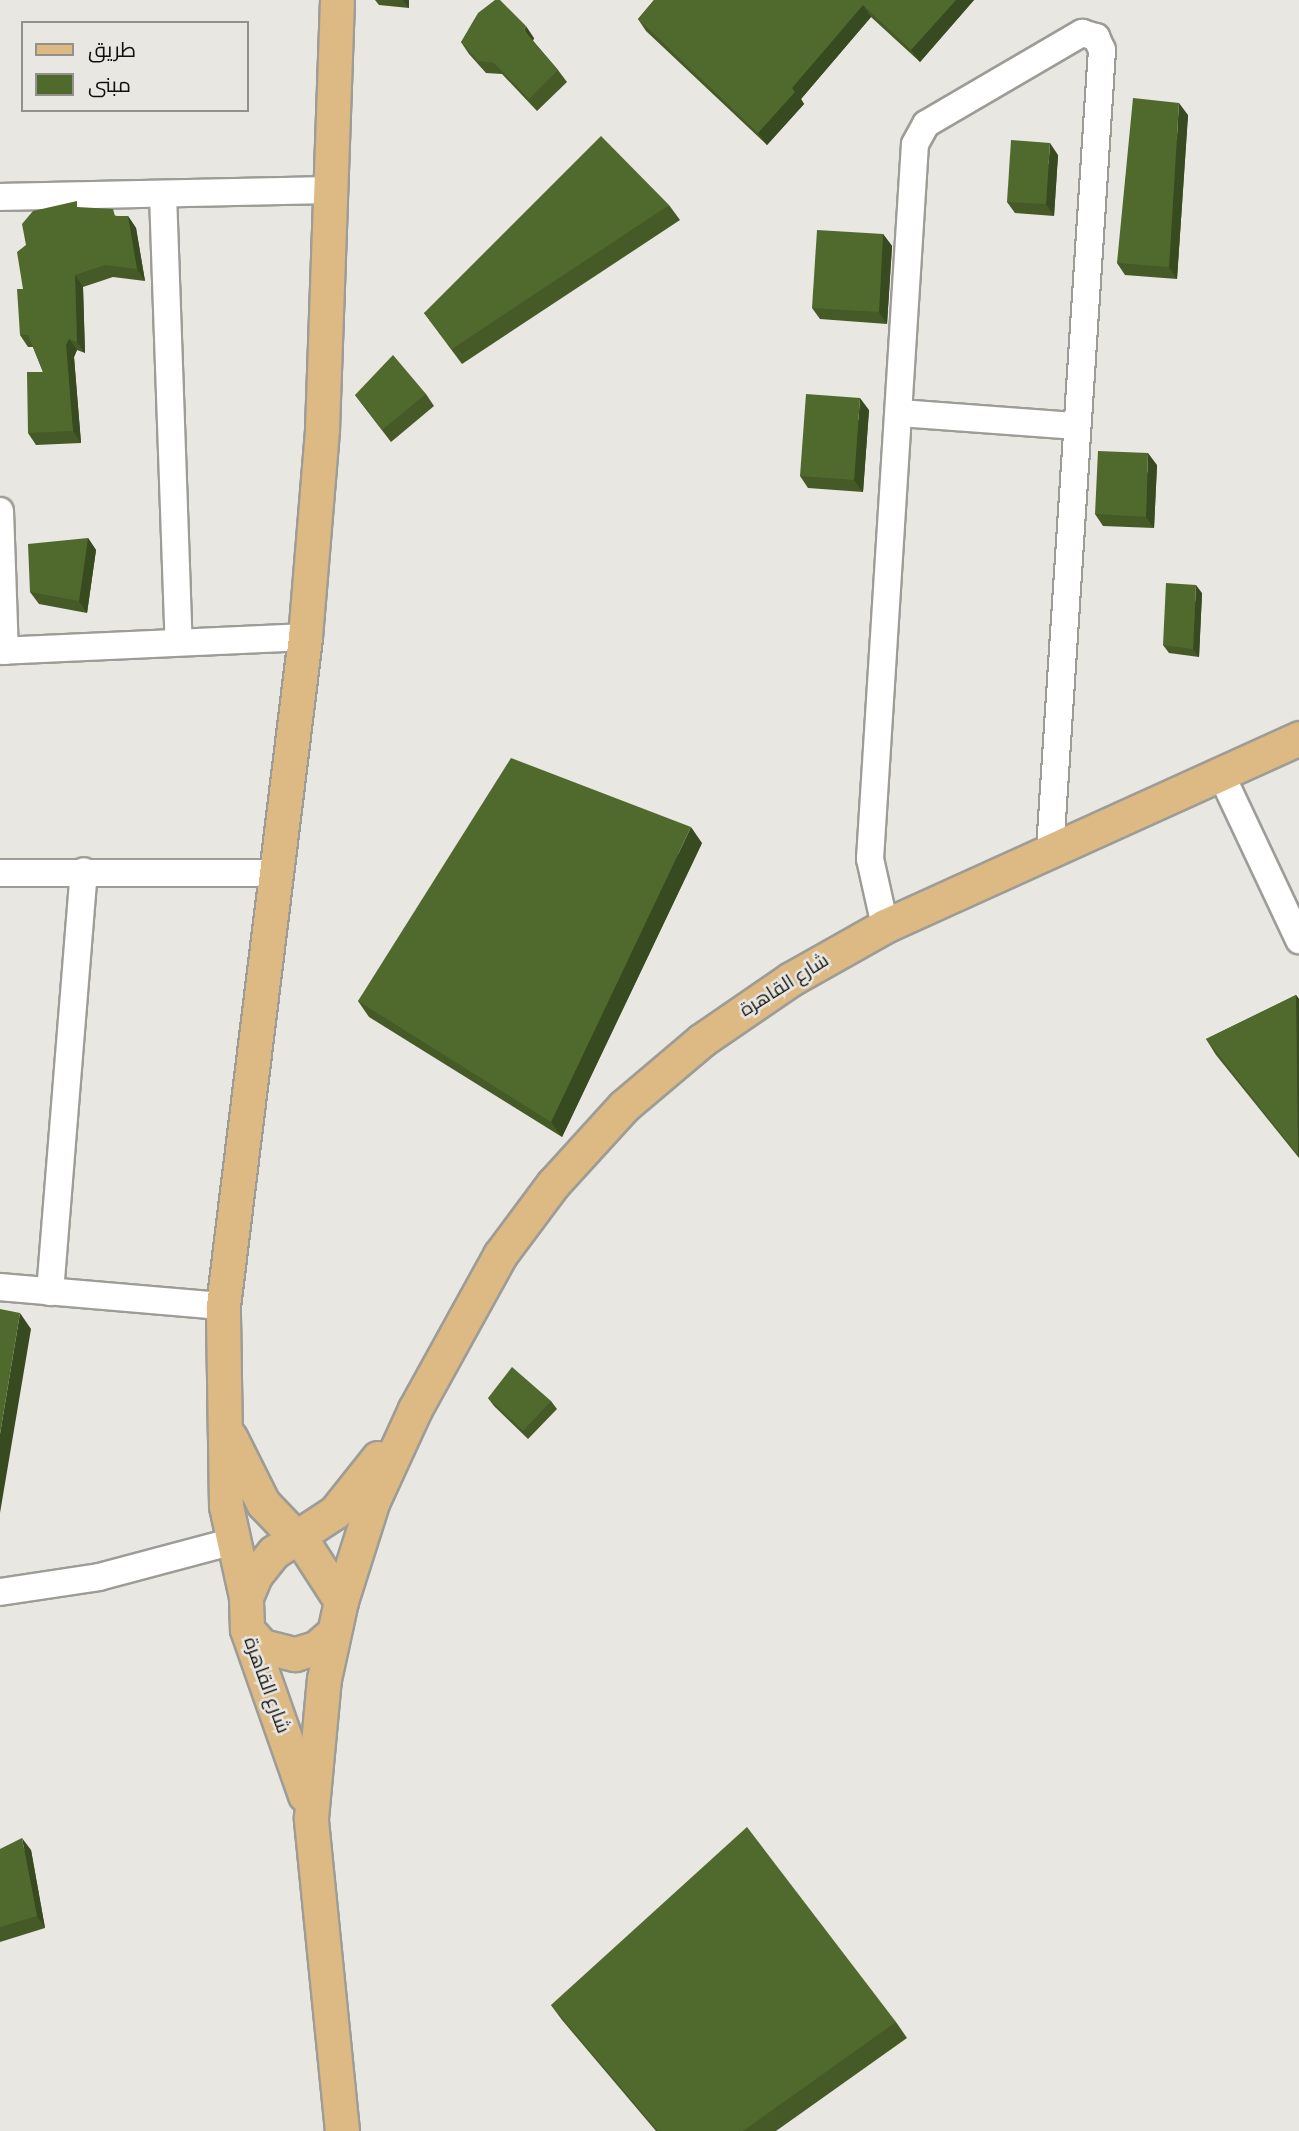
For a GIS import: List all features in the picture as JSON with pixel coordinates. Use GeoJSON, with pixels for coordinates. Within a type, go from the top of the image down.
{"type":"FeatureCollection","features":[{"type":"Feature","properties":{"kind":"main road"},"geometry":{"type":"LineString","coordinates":[[246,1597],[231,1542],[223,1307],[278,873],[304,637],[322,429],[337,0]]}},
{"type":"Feature","properties":{"kind":"main road","name":"شارع القاهرة"},"geometry":{"type":"LineString","coordinates":[[342,2131],[311,1818],[317,1725],[333,1633],[372,1503],[415,1409],[500,1255],[553,1184],[624,1106],[741,1011],[885,926],[1299,738]]}},
{"type":"Feature","properties":{"kind":"main road","name":"شارع القاهرة"},"geometry":{"type":"LineString","coordinates":[[311,1818],[247,1629],[246,1597],[264,1563],[345,1501],[415,1409]]}},
{"type":"Feature","properties":{"kind":"main road"},"geometry":{"type":"LineString","coordinates":[[225,1418],[249,1482],[326,1574],[341,1601]]}},
{"type":"Feature","properties":{"kind":"main road"},"geometry":{"type":"LineString","coordinates":[[247,1629],[262,1646],[295,1654],[316,1648],[333,1633]]}},
{"type":"Feature","properties":{"kind":"street"},"geometry":{"type":"LineString","coordinates":[[885,926],[870,859],[914,156],[919,133],[936,118],[1082,33],[1096,37],[1102,50],[1074,426],[1050,850]]}},
{"type":"Feature","properties":{"kind":"street"},"geometry":{"type":"LineString","coordinates":[[0,197],[329,190]]}},
{"type":"Feature","properties":{"kind":"street"},"geometry":{"type":"LineString","coordinates":[[163,194],[179,642]]}},
{"type":"Feature","properties":{"kind":"street"},"geometry":{"type":"LineString","coordinates":[[899,413],[1074,426]]}},
{"type":"Feature","properties":{"kind":"street"},"geometry":{"type":"LineString","coordinates":[[0,511],[2,651],[304,637]]}},
{"type":"Feature","properties":{"kind":"street"},"geometry":{"type":"LineString","coordinates":[[1220,772],[1299,940]]}},
{"type":"Feature","properties":{"kind":"street"},"geometry":{"type":"LineString","coordinates":[[0,873],[85,870],[278,873]]}},
{"type":"Feature","properties":{"kind":"street"},"geometry":{"type":"LineString","coordinates":[[50,1292],[85,870]]}},
{"type":"Feature","properties":{"kind":"street"},"geometry":{"type":"LineString","coordinates":[[0,1287],[223,1307]]}},
{"type":"Feature","properties":{"kind":"street"},"geometry":{"type":"LineString","coordinates":[[0,1592],[99,1577],[231,1542]]}},
{"type":"Feature","properties":{"kind":"building"},"geometry":{"type":"Polygon","coordinates":[[[495,0],[500,0],[526,26],[524,30],[558,70],[529,99],[494,63],[478,61],[461,42],[478,13],[495,0]]]}},
{"type":"Feature","properties":{"kind":"building"},"geometry":{"type":"Polygon","coordinates":[[[654,0],[956,0],[911,50],[863,5],[792,88],[795,92],[758,133],[638,19],[654,0]]]}},
{"type":"Feature","properties":{"kind":"building"},"geometry":{"type":"Polygon","coordinates":[[[1133,98],[1179,103],[1169,267],[1117,263],[1133,98]]]}},
{"type":"Feature","properties":{"kind":"building"},"geometry":{"type":"Polygon","coordinates":[[[601,136],[669,205],[452,349],[424,313],[601,136]]]}},
{"type":"Feature","properties":{"kind":"building"},"geometry":{"type":"Polygon","coordinates":[[[1011,140],[1050,143],[1046,204],[1007,202],[1011,140]]]}},
{"type":"Feature","properties":{"kind":"building"},"geometry":{"type":"Polygon","coordinates":[[[77,201],[77,207],[113,209],[115,216],[128,216],[137,269],[105,265],[75,275],[77,342],[69,339],[66,345],[73,431],[28,433],[27,372],[43,372],[28,335],[20,335],[17,289],[23,289],[17,252],[26,245],[22,224],[33,211],[77,201]]]}},
{"type":"Feature","properties":{"kind":"building"},"geometry":{"type":"Polygon","coordinates":[[[817,230],[883,234],[879,312],[812,308],[817,230]]]}},
{"type":"Feature","properties":{"kind":"building"},"geometry":{"type":"Polygon","coordinates":[[[393,355],[426,394],[382,430],[355,395],[393,355]]]}},
{"type":"Feature","properties":{"kind":"building"},"geometry":{"type":"Polygon","coordinates":[[[806,394],[860,398],[854,480],[800,476],[806,394]]]}},
{"type":"Feature","properties":{"kind":"building"},"geometry":{"type":"Polygon","coordinates":[[[1098,451],[1148,453],[1146,517],[1095,514],[1098,451]]]}},
{"type":"Feature","properties":{"kind":"building"},"geometry":{"type":"Polygon","coordinates":[[[88,538],[79,601],[30,592],[28,544],[88,538]]]}},
{"type":"Feature","properties":{"kind":"building"},"geometry":{"type":"Polygon","coordinates":[[[1166,583],[1196,585],[1193,649],[1163,645],[1166,583]]]}},
{"type":"Feature","properties":{"kind":"building"},"geometry":{"type":"Polygon","coordinates":[[[511,758],[691,827],[551,1122],[358,1001],[511,758]]]}},
{"type":"Feature","properties":{"kind":"building"},"geometry":{"type":"Polygon","coordinates":[[[1296,995],[1298,1155],[1206,1039],[1296,995]]]}},
{"type":"Feature","properties":{"kind":"building"},"geometry":{"type":"Polygon","coordinates":[[[0,1309],[20,1313],[0,1434],[0,1309]]]}},
{"type":"Feature","properties":{"kind":"building"},"geometry":{"type":"Polygon","coordinates":[[[512,1367],[551,1401],[523,1431],[488,1398],[512,1367]]]}},
{"type":"Feature","properties":{"kind":"building"},"geometry":{"type":"Polygon","coordinates":[[[747,1827],[896,2022],[743,2131],[658,2131],[551,2005],[747,1827]]]}},
{"type":"Feature","properties":{"kind":"building"},"geometry":{"type":"Polygon","coordinates":[[[22,1838],[37,1916],[0,1927],[0,1849],[22,1838]]]}}]}
